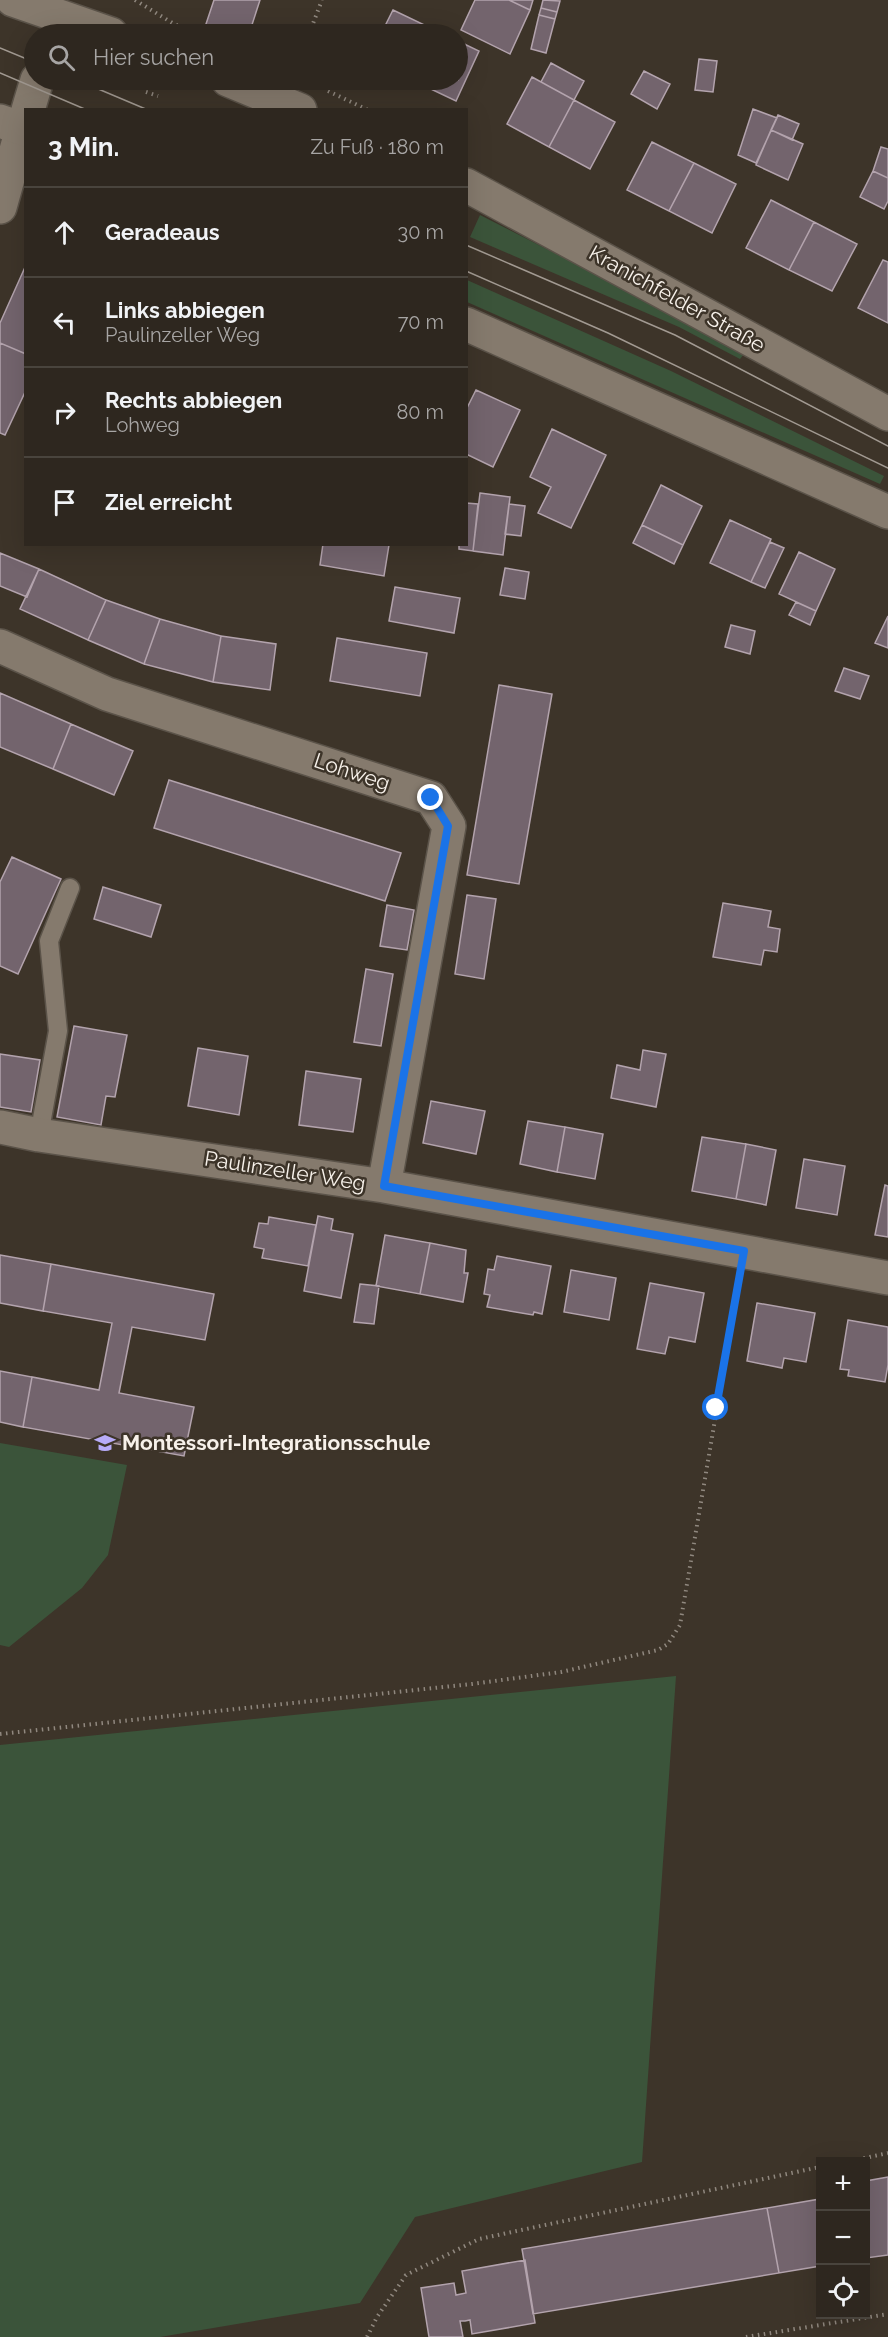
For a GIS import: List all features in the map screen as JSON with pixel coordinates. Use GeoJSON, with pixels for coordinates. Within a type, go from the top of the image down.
{"type":"FeatureCollection","features":[{"type":"Feature","properties":{"kind":"street"},"geometry":{"type":"LineString","coordinates":[[13,0],[80,24]]}},
{"type":"Feature","properties":{"kind":"street"},"geometry":{"type":"LineString","coordinates":[[25,108],[33,90]]}},
{"type":"Feature","properties":{"kind":"street"},"geometry":{"type":"LineString","coordinates":[[270,90],[313,100]]}},
{"type":"Feature","properties":{"kind":"street"},"geometry":{"type":"LineString","coordinates":[[0,207],[20,121]]}},
{"type":"Feature","properties":{"kind":"street","name":"Kranichfelder Straße"},"geometry":{"type":"LineString","coordinates":[[468,186],[888,414]]}},
{"type":"Feature","properties":{"kind":"street"},"geometry":{"type":"LineString","coordinates":[[468,325],[888,512]]}},
{"type":"Feature","properties":{"kind":"street","name":"Lohweg"},"geometry":{"type":"LineString","coordinates":[[0,645],[107,694],[431,798],[448,826],[384,1186]]}},
{"type":"Feature","properties":{"kind":"street","name":"Paulinzeller Weg"},"geometry":{"type":"LineString","coordinates":[[0,1127],[39,1135],[384,1186],[888,1278]]}},
{"type":"Feature","properties":{"kind":"lane"},"geometry":{"type":"LineString","coordinates":[[39,1135],[58,1031],[49,941],[70,888]]}},
{"type":"Feature","properties":{"kind":"path"},"geometry":{"type":"LineString","coordinates":[[135,0],[174,24]]}},
{"type":"Feature","properties":{"kind":"path"},"geometry":{"type":"LineString","coordinates":[[313,24],[322,0]]}},
{"type":"Feature","properties":{"kind":"path"},"geometry":{"type":"LineString","coordinates":[[146,92],[159,96]]}},
{"type":"Feature","properties":{"kind":"path"},"geometry":{"type":"LineString","coordinates":[[313,100],[357,108]]}},
{"type":"Feature","properties":{"kind":"path"},"geometry":{"type":"LineString","coordinates":[[0,1734],[472,1684],[561,1672],[644,1654],[668,1644],[680,1625],[744,1251]]}},
{"type":"Feature","properties":{"kind":"path"},"geometry":{"type":"LineString","coordinates":[[869,2157],[888,2153]]}},
{"type":"Feature","properties":{"kind":"path"},"geometry":{"type":"LineString","coordinates":[[367,2337],[377,2317],[406,2275],[479,2239],[816,2168]]}},
{"type":"Feature","properties":{"kind":"path"},"geometry":{"type":"LineString","coordinates":[[746,2337],[888,2314]]}},
{"type":"Feature","properties":{"kind":"green space"},"geometry":{"type":"Polygon","coordinates":[[[480,215],[627,290],[744,354],[740,359],[679,327],[470,237],[480,215]]]}},
{"type":"Feature","properties":{"kind":"green space"},"geometry":{"type":"Polygon","coordinates":[[[468,280],[671,371],[884,476],[880,484],[468,302],[468,280]]]}},
{"type":"Feature","properties":{"kind":"green space"},"geometry":{"type":"Polygon","coordinates":[[[0,1443],[127,1465],[108,1555],[82,1588],[9,1647],[0,1645],[0,1443]]]}},
{"type":"Feature","properties":{"kind":"green space"},"geometry":{"type":"Polygon","coordinates":[[[676,1676],[642,2162],[415,2217],[360,2303],[160,2337],[0,2337],[0,1745],[676,1676]]]}},
{"type":"Feature","properties":{"kind":"building"},"geometry":{"type":"Polygon","coordinates":[[[214,0],[260,0],[252,24],[206,24],[214,0]]]}},
{"type":"Feature","properties":{"kind":"building"},"geometry":{"type":"Polygon","coordinates":[[[475,0],[509,0],[530,10],[510,54],[468,33],[468,24],[464,24],[475,0]]]}},
{"type":"Feature","properties":{"kind":"building"},"geometry":{"type":"Polygon","coordinates":[[[509,0],[533,0],[530,10],[509,0]]]}},
{"type":"Feature","properties":{"kind":"building"},"geometry":{"type":"Polygon","coordinates":[[[543,0],[560,1],[557,12],[541,8],[543,0]]]}},
{"type":"Feature","properties":{"kind":"building"},"geometry":{"type":"Polygon","coordinates":[[[541,8],[557,12],[555,19],[539,15],[541,8]]]}},
{"type":"Feature","properties":{"kind":"building"},"geometry":{"type":"Polygon","coordinates":[[[393,10],[422,24],[386,24],[393,10]]]}},
{"type":"Feature","properties":{"kind":"building"},"geometry":{"type":"Polygon","coordinates":[[[539,15],[555,19],[546,53],[531,49],[539,15]]]}},
{"type":"Feature","properties":{"kind":"building"},"geometry":{"type":"Polygon","coordinates":[[[468,46],[479,51],[468,75],[468,46]]]}},
{"type":"Feature","properties":{"kind":"building"},"geometry":{"type":"Polygon","coordinates":[[[699,59],[717,61],[713,92],[695,90],[699,59]]]}},
{"type":"Feature","properties":{"kind":"building"},"geometry":{"type":"Polygon","coordinates":[[[551,63],[584,81],[574,100],[541,82],[551,63]]]}},
{"type":"Feature","properties":{"kind":"building"},"geometry":{"type":"Polygon","coordinates":[[[644,71],[670,84],[657,109],[631,94],[644,71]]]}},
{"type":"Feature","properties":{"kind":"building"},"geometry":{"type":"Polygon","coordinates":[[[532,77],[574,100],[549,147],[507,124],[532,77]]]}},
{"type":"Feature","properties":{"kind":"building"},"geometry":{"type":"Polygon","coordinates":[[[433,90],[461,90],[456,101],[433,90]]]}},
{"type":"Feature","properties":{"kind":"building"},"geometry":{"type":"Polygon","coordinates":[[[574,100],[615,122],[590,169],[549,147],[574,100]]]}},
{"type":"Feature","properties":{"kind":"building"},"geometry":{"type":"Polygon","coordinates":[[[753,109],[777,118],[756,163],[738,155],[753,109]]]}},
{"type":"Feature","properties":{"kind":"building"},"geometry":{"type":"Polygon","coordinates":[[[778,115],[799,124],[792,140],[771,130],[778,115]]]}},
{"type":"Feature","properties":{"kind":"building"},"geometry":{"type":"Polygon","coordinates":[[[771,130],[803,144],[788,180],[756,165],[771,130]]]}},
{"type":"Feature","properties":{"kind":"building"},"geometry":{"type":"Polygon","coordinates":[[[652,142],[694,163],[669,211],[627,190],[652,142]]]}},
{"type":"Feature","properties":{"kind":"building"},"geometry":{"type":"Polygon","coordinates":[[[881,147],[888,149],[888,178],[873,171],[881,147]]]}},
{"type":"Feature","properties":{"kind":"building"},"geometry":{"type":"Polygon","coordinates":[[[694,163],[736,184],[712,233],[669,211],[694,163]]]}},
{"type":"Feature","properties":{"kind":"building"},"geometry":{"type":"Polygon","coordinates":[[[873,171],[888,178],[888,201],[884,209],[860,197],[873,171]]]}},
{"type":"Feature","properties":{"kind":"building"},"geometry":{"type":"Polygon","coordinates":[[[771,200],[814,222],[789,270],[746,248],[771,200]]]}},
{"type":"Feature","properties":{"kind":"building"},"geometry":{"type":"Polygon","coordinates":[[[814,222],[857,244],[832,291],[789,270],[814,222]]]}},
{"type":"Feature","properties":{"kind":"building"},"geometry":{"type":"Polygon","coordinates":[[[883,260],[888,262],[888,323],[858,308],[883,260]]]}},
{"type":"Feature","properties":{"kind":"building"},"geometry":{"type":"Polygon","coordinates":[[[24,269],[24,353],[0,343],[0,323],[24,269]]]}},
{"type":"Feature","properties":{"kind":"building"},"geometry":{"type":"Polygon","coordinates":[[[0,343],[24,353],[24,394],[5,435],[0,433],[0,343]]]}},
{"type":"Feature","properties":{"kind":"building"},"geometry":{"type":"Polygon","coordinates":[[[476,390],[520,410],[493,467],[468,455],[468,406],[476,390]]]}},
{"type":"Feature","properties":{"kind":"building"},"geometry":{"type":"Polygon","coordinates":[[[552,429],[606,455],[571,528],[538,513],[551,487],[530,477],[552,429]]]}},
{"type":"Feature","properties":{"kind":"building"},"geometry":{"type":"Polygon","coordinates":[[[661,485],[702,506],[683,545],[642,525],[661,485]]]}},
{"type":"Feature","properties":{"kind":"building"},"geometry":{"type":"Polygon","coordinates":[[[480,493],[510,497],[503,555],[473,551],[480,493]]]}},
{"type":"Feature","properties":{"kind":"building"},"geometry":{"type":"Polygon","coordinates":[[[468,503],[478,504],[473,551],[459,549],[459,546],[468,546],[468,503]]]}},
{"type":"Feature","properties":{"kind":"building"},"geometry":{"type":"Polygon","coordinates":[[[509,504],[525,506],[521,536],[505,534],[509,504]]]}},
{"type":"Feature","properties":{"kind":"building"},"geometry":{"type":"Polygon","coordinates":[[[730,520],[771,539],[751,582],[710,563],[730,520]]]}},
{"type":"Feature","properties":{"kind":"building"},"geometry":{"type":"Polygon","coordinates":[[[642,525],[683,545],[674,564],[633,543],[642,525]]]}},
{"type":"Feature","properties":{"kind":"building"},"geometry":{"type":"Polygon","coordinates":[[[770,542],[784,548],[765,588],[751,582],[770,542]]]}},
{"type":"Feature","properties":{"kind":"building"},"geometry":{"type":"Polygon","coordinates":[[[323,546],[389,546],[384,576],[320,565],[323,546]]]}},
{"type":"Feature","properties":{"kind":"building"},"geometry":{"type":"Polygon","coordinates":[[[799,552],[835,569],[816,611],[779,594],[799,552]]]}},
{"type":"Feature","properties":{"kind":"building"},"geometry":{"type":"Polygon","coordinates":[[[0,553],[39,569],[27,597],[0,586],[0,553]]]}},
{"type":"Feature","properties":{"kind":"building"},"geometry":{"type":"Polygon","coordinates":[[[505,568],[529,572],[525,599],[500,595],[505,568]]]}},
{"type":"Feature","properties":{"kind":"building"},"geometry":{"type":"Polygon","coordinates":[[[39,569],[106,600],[88,640],[20,609],[39,569]]]}},
{"type":"Feature","properties":{"kind":"building"},"geometry":{"type":"Polygon","coordinates":[[[395,587],[460,598],[454,633],[389,621],[395,587]]]}},
{"type":"Feature","properties":{"kind":"building"},"geometry":{"type":"Polygon","coordinates":[[[106,600],[160,619],[144,664],[88,640],[106,600]]]}},
{"type":"Feature","properties":{"kind":"building"},"geometry":{"type":"Polygon","coordinates":[[[796,602],[816,611],[810,625],[789,615],[796,602]]]}},
{"type":"Feature","properties":{"kind":"building"},"geometry":{"type":"Polygon","coordinates":[[[888,616],[888,648],[875,643],[888,616]]]}},
{"type":"Feature","properties":{"kind":"building"},"geometry":{"type":"Polygon","coordinates":[[[160,619],[221,636],[213,682],[144,664],[160,619]]]}},
{"type":"Feature","properties":{"kind":"building"},"geometry":{"type":"Polygon","coordinates":[[[731,625],[755,631],[750,654],[725,647],[731,625]]]}},
{"type":"Feature","properties":{"kind":"building"},"geometry":{"type":"Polygon","coordinates":[[[221,636],[276,644],[270,690],[213,682],[221,636]]]}},
{"type":"Feature","properties":{"kind":"building"},"geometry":{"type":"Polygon","coordinates":[[[337,638],[427,653],[420,696],[330,681],[337,638]]]}},
{"type":"Feature","properties":{"kind":"building"},"geometry":{"type":"Polygon","coordinates":[[[844,668],[869,676],[860,699],[835,691],[844,668]]]}},
{"type":"Feature","properties":{"kind":"building"},"geometry":{"type":"Polygon","coordinates":[[[499,685],[552,694],[519,884],[467,875],[499,685]]]}},
{"type":"Feature","properties":{"kind":"building"},"geometry":{"type":"Polygon","coordinates":[[[0,693],[71,724],[53,769],[0,747],[0,693]]]}},
{"type":"Feature","properties":{"kind":"building"},"geometry":{"type":"Polygon","coordinates":[[[71,724],[133,751],[114,795],[53,769],[71,724]]]}},
{"type":"Feature","properties":{"kind":"building"},"geometry":{"type":"Polygon","coordinates":[[[169,780],[401,853],[385,901],[154,828],[169,780]]]}},
{"type":"Feature","properties":{"kind":"building"},"geometry":{"type":"Polygon","coordinates":[[[12,857],[61,879],[18,974],[0,966],[0,882],[12,857]]]}},
{"type":"Feature","properties":{"kind":"building"},"geometry":{"type":"Polygon","coordinates":[[[103,887],[161,905],[151,937],[94,919],[103,887]]]}},
{"type":"Feature","properties":{"kind":"building"},"geometry":{"type":"Polygon","coordinates":[[[467,895],[496,899],[484,979],[455,974],[467,895]]]}},
{"type":"Feature","properties":{"kind":"building"},"geometry":{"type":"Polygon","coordinates":[[[723,903],[771,911],[768,927],[780,929],[777,952],[764,950],[761,965],[713,957],[723,903]]]}},
{"type":"Feature","properties":{"kind":"building"},"geometry":{"type":"Polygon","coordinates":[[[387,905],[414,910],[407,950],[380,946],[387,905]]]}},
{"type":"Feature","properties":{"kind":"building"},"geometry":{"type":"Polygon","coordinates":[[[366,969],[393,974],[381,1046],[354,1042],[366,969]]]}},
{"type":"Feature","properties":{"kind":"building"},"geometry":{"type":"Polygon","coordinates":[[[74,1026],[127,1035],[115,1097],[106,1096],[101,1125],[57,1117],[74,1026]]]}},
{"type":"Feature","properties":{"kind":"building"},"geometry":{"type":"Polygon","coordinates":[[[198,1048],[248,1056],[239,1115],[188,1106],[198,1048]]]}},
{"type":"Feature","properties":{"kind":"building"},"geometry":{"type":"Polygon","coordinates":[[[643,1050],[666,1054],[656,1107],[611,1098],[617,1065],[640,1070],[643,1050]]]}},
{"type":"Feature","properties":{"kind":"building"},"geometry":{"type":"Polygon","coordinates":[[[0,1054],[40,1060],[31,1112],[0,1107],[0,1054]]]}},
{"type":"Feature","properties":{"kind":"building"},"geometry":{"type":"Polygon","coordinates":[[[306,1071],[361,1079],[353,1132],[299,1125],[306,1071]]]}},
{"type":"Feature","properties":{"kind":"building"},"geometry":{"type":"Polygon","coordinates":[[[431,1101],[485,1111],[476,1154],[423,1143],[431,1101]]]}},
{"type":"Feature","properties":{"kind":"building"},"geometry":{"type":"Polygon","coordinates":[[[528,1121],[565,1127],[557,1172],[520,1164],[528,1121]]]}},
{"type":"Feature","properties":{"kind":"building"},"geometry":{"type":"Polygon","coordinates":[[[565,1127],[603,1134],[595,1179],[557,1172],[565,1127]]]}},
{"type":"Feature","properties":{"kind":"building"},"geometry":{"type":"Polygon","coordinates":[[[702,1137],[746,1144],[736,1199],[692,1191],[702,1137]]]}},
{"type":"Feature","properties":{"kind":"building"},"geometry":{"type":"Polygon","coordinates":[[[746,1144],[776,1150],[766,1205],[736,1199],[746,1144]]]}},
{"type":"Feature","properties":{"kind":"building"},"geometry":{"type":"Polygon","coordinates":[[[804,1159],[845,1166],[837,1215],[796,1208],[804,1159]]]}},
{"type":"Feature","properties":{"kind":"building"},"geometry":{"type":"Polygon","coordinates":[[[885,1185],[888,1186],[888,1237],[875,1235],[885,1185]]]}},
{"type":"Feature","properties":{"kind":"building"},"geometry":{"type":"Polygon","coordinates":[[[318,1216],[333,1219],[331,1230],[353,1234],[341,1298],[304,1291],[318,1216]]]}},
{"type":"Feature","properties":{"kind":"building"},"geometry":{"type":"Polygon","coordinates":[[[269,1217],[316,1225],[308,1266],[262,1258],[264,1249],[254,1247],[259,1223],[268,1224],[269,1217]]]}},
{"type":"Feature","properties":{"kind":"building"},"geometry":{"type":"Polygon","coordinates":[[[385,1235],[430,1243],[420,1294],[376,1286],[385,1235]]]}},
{"type":"Feature","properties":{"kind":"building"},"geometry":{"type":"Polygon","coordinates":[[[430,1243],[466,1250],[464,1273],[468,1273],[463,1302],[420,1294],[430,1243]]]}},
{"type":"Feature","properties":{"kind":"building"},"geometry":{"type":"Polygon","coordinates":[[[0,1255],[51,1264],[43,1311],[0,1303],[0,1255]]]}},
{"type":"Feature","properties":{"kind":"building"},"geometry":{"type":"Polygon","coordinates":[[[497,1256],[551,1266],[542,1314],[534,1312],[533,1315],[487,1307],[490,1295],[484,1294],[488,1269],[494,1270],[497,1256]]]}},
{"type":"Feature","properties":{"kind":"building"},"geometry":{"type":"Polygon","coordinates":[[[51,1264],[214,1294],[205,1340],[132,1327],[119,1393],[194,1407],[184,1456],[23,1427],[32,1377],[99,1390],[112,1323],[43,1311],[51,1264]]]}},
{"type":"Feature","properties":{"kind":"building"},"geometry":{"type":"Polygon","coordinates":[[[571,1270],[616,1278],[609,1320],[564,1312],[571,1270]]]}},
{"type":"Feature","properties":{"kind":"building"},"geometry":{"type":"Polygon","coordinates":[[[650,1283],[704,1293],[695,1342],[669,1337],[665,1354],[637,1349],[650,1283]]]}},
{"type":"Feature","properties":{"kind":"building"},"geometry":{"type":"Polygon","coordinates":[[[360,1284],[379,1286],[374,1324],[354,1322],[360,1284]]]}},
{"type":"Feature","properties":{"kind":"building"},"geometry":{"type":"Polygon","coordinates":[[[757,1303],[815,1313],[806,1362],[784,1358],[782,1368],[747,1361],[757,1303]]]}},
{"type":"Feature","properties":{"kind":"building"},"geometry":{"type":"Polygon","coordinates":[[[848,1320],[888,1327],[888,1365],[885,1382],[848,1376],[849,1370],[840,1369],[848,1320]]]}},
{"type":"Feature","properties":{"kind":"building"},"geometry":{"type":"Polygon","coordinates":[[[0,1371],[32,1377],[23,1427],[0,1422],[0,1371]]]}},
{"type":"Feature","properties":{"kind":"building"},"geometry":{"type":"Polygon","coordinates":[[[888,2177],[888,2255],[870,2257],[870,2211],[870,2180],[888,2177]]]}},
{"type":"Feature","properties":{"kind":"building"},"geometry":{"type":"Polygon","coordinates":[[[816,2200],[816,2267],[779,2273],[767,2208],[816,2200]]]}},
{"type":"Feature","properties":{"kind":"building"},"geometry":{"type":"Polygon","coordinates":[[[767,2208],[779,2273],[533,2314],[522,2249],[767,2208]]]}},
{"type":"Feature","properties":{"kind":"building"},"geometry":{"type":"Polygon","coordinates":[[[525,2260],[535,2323],[472,2334],[470,2320],[460,2321],[463,2337],[429,2337],[421,2288],[454,2283],[456,2295],[466,2293],[462,2271],[525,2260]]]}},
{"type":"Feature","properties":{"kind":"tram line"},"geometry":{"type":"LineString","coordinates":[[0,48],[24,58]]}},
{"type":"Feature","properties":{"kind":"tram line"},"geometry":{"type":"LineString","coordinates":[[0,73],[24,83]]}},
{"type":"Feature","properties":{"kind":"tram line"},"geometry":{"type":"LineString","coordinates":[[40,90],[82,108]]}},
{"type":"Feature","properties":{"kind":"tram line"},"geometry":{"type":"LineString","coordinates":[[101,90],[143,108]]}},
{"type":"Feature","properties":{"kind":"tram line"},"geometry":{"type":"LineString","coordinates":[[468,246],[675,335],[888,446]]}},
{"type":"Feature","properties":{"kind":"tram line"},"geometry":{"type":"LineString","coordinates":[[468,272],[608,333],[888,468]]}},
{"type":"Feature","properties":{"kind":"place","name":"Montessori-Integrationsschule"},"geometry":{"type":"Point","coordinates":[105,1443]}},
{"type":"Feature","properties":{"kind":"route"},"geometry":{"type":"LineString","coordinates":[[431,798],[448,826],[384,1186],[744,1251],[716,1408]]}}]}
